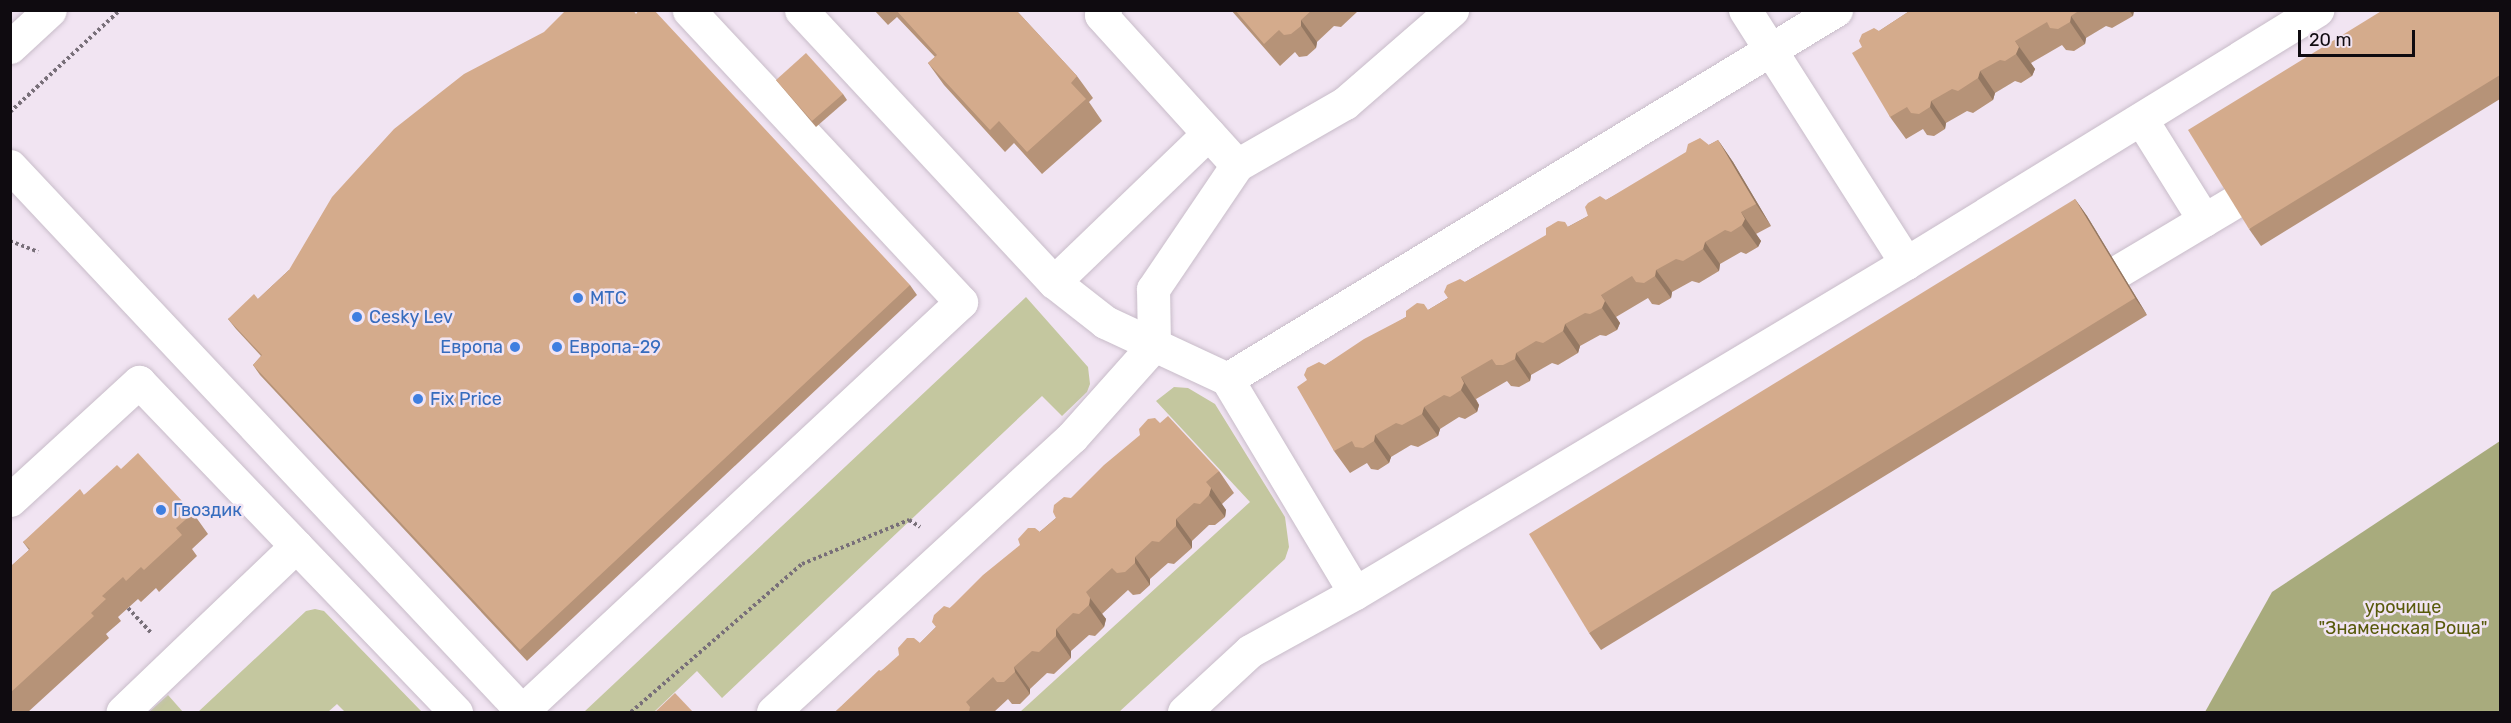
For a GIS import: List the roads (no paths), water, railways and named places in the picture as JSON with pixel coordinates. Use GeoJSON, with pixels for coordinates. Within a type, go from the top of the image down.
{"type":"FeatureCollection","features":[{"type":"Feature","properties":{"kind":"main road"},"geometry":{"type":"LineString","coordinates":[[10,47],[50,10]]}},
{"type":"Feature","properties":{"kind":"main road"},"geometry":{"type":"LineString","coordinates":[[10,166],[67,224],[522,711],[961,302],[689,10]]}},
{"type":"Feature","properties":{"kind":"main road"},"geometry":{"type":"LineString","coordinates":[[801,10],[1054,282],[1105,322],[1227,379],[1354,593]]}},
{"type":"Feature","properties":{"kind":"main road"},"geometry":{"type":"LineString","coordinates":[[773,712],[1072,437],[1154,345],[1153,289],[1237,165],[1346,103],[1452,10]]}},
{"type":"Feature","properties":{"kind":"main road"},"geometry":{"type":"LineString","coordinates":[[1745,10],[1906,263]]}},
{"type":"Feature","properties":{"kind":"main road"},"geometry":{"type":"LineString","coordinates":[[1227,379],[1836,10]]}},
{"type":"Feature","properties":{"kind":"main road"},"geometry":{"type":"LineString","coordinates":[[1184,712],[1250,651],[1354,593],[1906,263],[2318,10]]}},
{"type":"Feature","properties":{"kind":"main road"},"geometry":{"type":"LineString","coordinates":[[1101,12],[1237,165]]}},
{"type":"Feature","properties":{"kind":"main road"},"geometry":{"type":"LineString","coordinates":[[2142,118],[2204,220]]}},
{"type":"Feature","properties":{"kind":"main road"},"geometry":{"type":"LineString","coordinates":[[1054,282],[1208,134]]}},
{"type":"Feature","properties":{"kind":"main road"},"geometry":{"type":"LineString","coordinates":[[2120,270],[2234,202]]}},
{"type":"Feature","properties":{"kind":"main road"},"geometry":{"type":"LineString","coordinates":[[10,500],[139,382],[456,712]]}},
{"type":"Feature","properties":{"kind":"main road"},"geometry":{"type":"LineString","coordinates":[[122,712],[296,546]]}},
{"type":"Feature","properties":{"kind":"place","name":"МТС"},"geometry":{"type":"Point","coordinates":[578,298]}},
{"type":"Feature","properties":{"kind":"place","name":"Cesky Lev"},"geometry":{"type":"Point","coordinates":[357,317]}},
{"type":"Feature","properties":{"kind":"place","name":"Европа"},"geometry":{"type":"Point","coordinates":[515,347]}},
{"type":"Feature","properties":{"kind":"place","name":"Европа-29"},"geometry":{"type":"Point","coordinates":[557,347]}},
{"type":"Feature","properties":{"kind":"place","name":"Fix Price"},"geometry":{"type":"Point","coordinates":[418,399]}},
{"type":"Feature","properties":{"kind":"place","name":"Гвоздик"},"geometry":{"type":"Point","coordinates":[161,510]}},
{"type":"Feature","properties":{"kind":"park label","name":"урочище \"Знаменская Роща\""},"geometry":{"type":"Point","coordinates":[2403,618]}}]}
